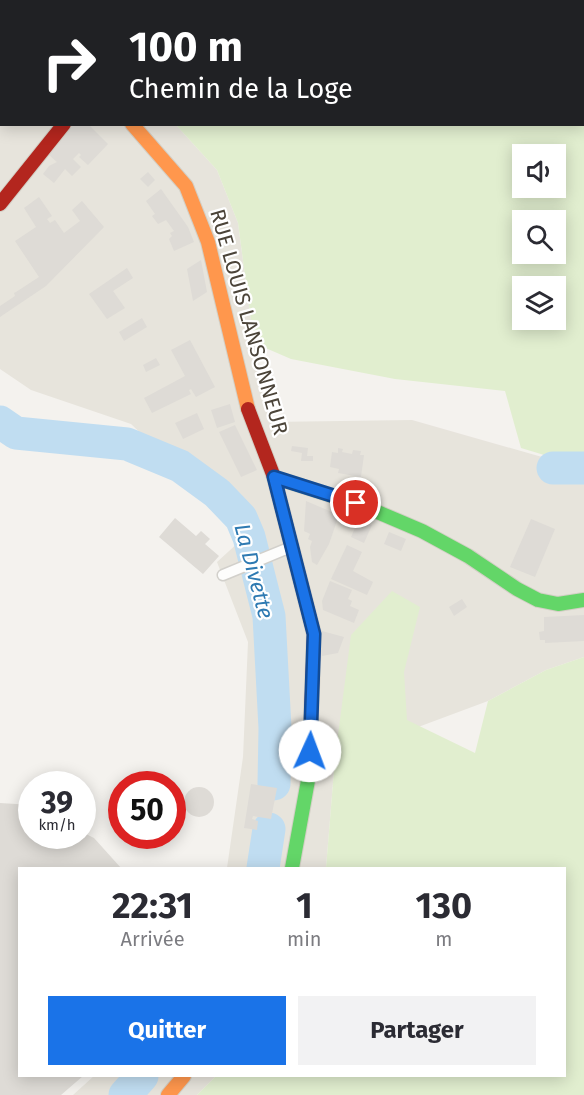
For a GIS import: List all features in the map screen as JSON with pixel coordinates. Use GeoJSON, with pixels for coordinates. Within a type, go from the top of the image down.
{"type":"FeatureCollection","features":[{"type":"Feature","properties":{"kind":"main road"},"geometry":{"type":"LineString","coordinates":[[0,204],[62,126]]}},
{"type":"Feature","properties":{"kind":"main road","name":"RUE LOUIS LANSONNEUR"},"geometry":{"type":"LineString","coordinates":[[134,126],[186,186],[208,242],[246,404],[274,477],[314,634],[309,775],[292,867]]}},
{"type":"Feature","properties":{"kind":"main road"},"geometry":{"type":"LineString","coordinates":[[274,477],[361,505],[422,531],[468,556],[538,600],[558,604],[584,600]]}},
{"type":"Feature","properties":{"kind":"main road"},"geometry":{"type":"LineString","coordinates":[[168,1095],[183,1077]]}},
{"type":"Feature","properties":{"kind":"lane"},"geometry":{"type":"LineString","coordinates":[[223,575],[292,546]]}},
{"type":"Feature","properties":{"kind":"shaded area"},"geometry":{"type":"Polygon","coordinates":[[[0,126],[177,126],[217,170],[238,223],[254,343],[270,422],[412,420],[584,469],[584,657],[546,670],[488,701],[335,758],[326,867],[227,867],[243,757],[248,642],[217,562],[240,541],[193,483],[131,424],[31,390],[0,369],[0,126]]]}},
{"type":"Feature","properties":{"kind":"shaded area"},"geometry":{"type":"Polygon","coordinates":[[[93,1077],[215,1077],[197,1095],[73,1095],[93,1077]]]}},
{"type":"Feature","properties":{"kind":"green space"},"geometry":{"type":"Polygon","coordinates":[[[177,126],[584,126],[584,467],[521,448],[505,391],[395,379],[291,359],[254,343],[238,223],[217,170],[177,126]]]}},
{"type":"Feature","properties":{"kind":"green space"},"geometry":{"type":"Polygon","coordinates":[[[392,591],[420,607],[404,672],[407,720],[475,753],[488,701],[546,670],[584,657],[584,1095],[197,1095],[215,1077],[566,1077],[566,867],[326,867],[335,758],[351,635],[392,591]]]}},
{"type":"Feature","properties":{"kind":"building"},"geometry":{"type":"Polygon","coordinates":[[[72,126],[90,126],[108,144],[88,165],[79,157],[81,155],[79,153],[73,159],[81,167],[72,176],[65,169],[54,183],[43,174],[49,166],[57,162],[49,155],[72,126]]]}},
{"type":"Feature","properties":{"kind":"building"},"geometry":{"type":"Polygon","coordinates":[[[148,172],[155,180],[148,187],[140,179],[148,172]]]}},
{"type":"Feature","properties":{"kind":"building"},"geometry":{"type":"Polygon","coordinates":[[[161,189],[188,227],[194,242],[174,251],[169,239],[172,236],[170,233],[174,231],[166,220],[158,224],[152,216],[155,214],[146,201],[161,189]]]}},
{"type":"Feature","properties":{"kind":"building"},"geometry":{"type":"Polygon","coordinates":[[[39,197],[52,216],[47,219],[50,223],[55,220],[64,233],[80,221],[72,210],[82,201],[104,227],[46,286],[0,317],[0,306],[15,296],[14,293],[39,277],[15,241],[36,227],[24,208],[39,197]]]}},
{"type":"Feature","properties":{"kind":"building"},"geometry":{"type":"Polygon","coordinates":[[[201,260],[207,292],[193,301],[187,269],[201,260]]]}},
{"type":"Feature","properties":{"kind":"building"},"geometry":{"type":"Polygon","coordinates":[[[127,268],[133,278],[113,291],[125,308],[107,319],[89,294],[127,268]]]}},
{"type":"Feature","properties":{"kind":"building"},"geometry":{"type":"Polygon","coordinates":[[[142,318],[147,327],[124,341],[119,332],[142,318]]]}},
{"type":"Feature","properties":{"kind":"building"},"geometry":{"type":"Polygon","coordinates":[[[190,340],[215,387],[196,397],[191,389],[189,390],[191,394],[152,413],[144,398],[185,376],[171,350],[190,340]]]}},
{"type":"Feature","properties":{"kind":"building"},"geometry":{"type":"Polygon","coordinates":[[[156,358],[160,365],[146,372],[143,365],[156,358]]]}},
{"type":"Feature","properties":{"kind":"building"},"geometry":{"type":"Polygon","coordinates":[[[230,404],[235,422],[217,428],[211,410],[230,404]]]}},
{"type":"Feature","properties":{"kind":"building"},"geometry":{"type":"Polygon","coordinates":[[[197,413],[204,429],[183,439],[175,423],[197,413]]]}},
{"type":"Feature","properties":{"kind":"building"},"geometry":{"type":"Polygon","coordinates":[[[235,425],[257,470],[241,477],[219,432],[235,425]]]}},
{"type":"Feature","properties":{"kind":"building"},"geometry":{"type":"Polygon","coordinates":[[[292,446],[308,448],[307,456],[313,456],[313,461],[301,461],[302,453],[291,451],[292,446]]]}},
{"type":"Feature","properties":{"kind":"building"},"geometry":{"type":"Polygon","coordinates":[[[338,448],[343,449],[342,452],[352,454],[353,450],[361,451],[360,455],[364,455],[361,477],[338,473],[339,469],[330,467],[332,452],[338,453],[338,448]]]}},
{"type":"Feature","properties":{"kind":"building"},"geometry":{"type":"Polygon","coordinates":[[[306,501],[339,515],[329,544],[317,565],[312,562],[310,547],[312,541],[308,539],[310,534],[304,531],[306,501]]]}},
{"type":"Feature","properties":{"kind":"building"},"geometry":{"type":"Polygon","coordinates":[[[175,518],[196,536],[201,531],[210,539],[205,544],[219,556],[203,574],[159,537],[175,518]]]}},
{"type":"Feature","properties":{"kind":"building"},"geometry":{"type":"Polygon","coordinates":[[[531,519],[555,529],[535,577],[510,567],[531,519]]]}},
{"type":"Feature","properties":{"kind":"building"},"geometry":{"type":"Polygon","coordinates":[[[358,521],[372,525],[364,543],[351,537],[358,521]]]}},
{"type":"Feature","properties":{"kind":"building"},"geometry":{"type":"Polygon","coordinates":[[[389,532],[406,539],[401,551],[384,544],[389,532]]]}},
{"type":"Feature","properties":{"kind":"building"},"geometry":{"type":"Polygon","coordinates":[[[347,545],[362,552],[353,571],[373,582],[367,595],[331,579],[347,545]]]}},
{"type":"Feature","properties":{"kind":"building"},"geometry":{"type":"Polygon","coordinates":[[[330,581],[352,590],[348,599],[352,601],[350,606],[359,610],[354,623],[323,610],[322,601],[330,581]]]}},
{"type":"Feature","properties":{"kind":"building"},"geometry":{"type":"Polygon","coordinates":[[[462,599],[467,607],[454,616],[449,607],[462,599]]]}},
{"type":"Feature","properties":{"kind":"building"},"geometry":{"type":"Polygon","coordinates":[[[584,615],[584,641],[545,643],[545,640],[540,640],[539,632],[544,631],[544,617],[584,615]]]}},
{"type":"Feature","properties":{"kind":"building"},"geometry":{"type":"Polygon","coordinates":[[[322,631],[344,637],[338,653],[322,656],[322,631]]]}},
{"type":"Feature","properties":{"kind":"building"},"geometry":{"type":"Polygon","coordinates":[[[251,784],[277,788],[271,819],[253,816],[252,819],[258,821],[257,830],[244,828],[251,784]]]}},
{"type":"Feature","properties":{"kind":"building"},"geometry":{"type":"Polygon","coordinates":[[[193,788],[205,788],[213,796],[213,808],[205,816],[193,816],[186,810],[186,794],[193,788]]]}},
{"type":"Feature","properties":{"kind":"building"},"geometry":{"type":"Polygon","coordinates":[[[0,803],[18,804],[18,849],[96,849],[96,840],[120,867],[18,867],[18,1077],[82,1077],[61,1095],[0,1095],[0,803]]]}},
{"type":"Feature","properties":{"kind":"waterway","name":"La Divette"},"geometry":{"type":"LineString","coordinates":[[0,422],[16,433],[127,444],[180,466],[217,493],[241,518],[249,537],[269,616],[275,728],[274,784]]}},
{"type":"Feature","properties":{"kind":"waterway"},"geometry":{"type":"LineString","coordinates":[[553,468],[584,468]]}},
{"type":"Feature","properties":{"kind":"waterway","name":"La Divette"},"geometry":{"type":"LineString","coordinates":[[263,867],[269,829]]}},
{"type":"Feature","properties":{"kind":"waterway","name":"La Divette"},"geometry":{"type":"LineString","coordinates":[[125,1095],[141,1077]]}},
{"type":"Feature","properties":{"kind":"traffic: fast"},"geometry":{"type":"LineString","coordinates":[[274,477],[361,505],[422,531],[468,556],[517,589],[538,600],[558,604],[584,600]]}},
{"type":"Feature","properties":{"kind":"traffic: fast"},"geometry":{"type":"LineString","coordinates":[[292,867],[309,775],[311,718]]}},
{"type":"Feature","properties":{"kind":"traffic: slow"},"geometry":{"type":"LineString","coordinates":[[134,126],[186,186],[208,242],[248,409]]}},
{"type":"Feature","properties":{"kind":"traffic: slow"},"geometry":{"type":"LineString","coordinates":[[168,1095],[183,1077]]}},
{"type":"Feature","properties":{"kind":"traffic: jam"},"geometry":{"type":"LineString","coordinates":[[0,204],[62,126]]}},
{"type":"Feature","properties":{"kind":"traffic: jam"},"geometry":{"type":"LineString","coordinates":[[248,409],[274,477],[314,634],[311,718]]}},
{"type":"Feature","properties":{"kind":"route"},"geometry":{"type":"LineString","coordinates":[[310,751],[314,634],[274,477],[356,503]]}}]}
